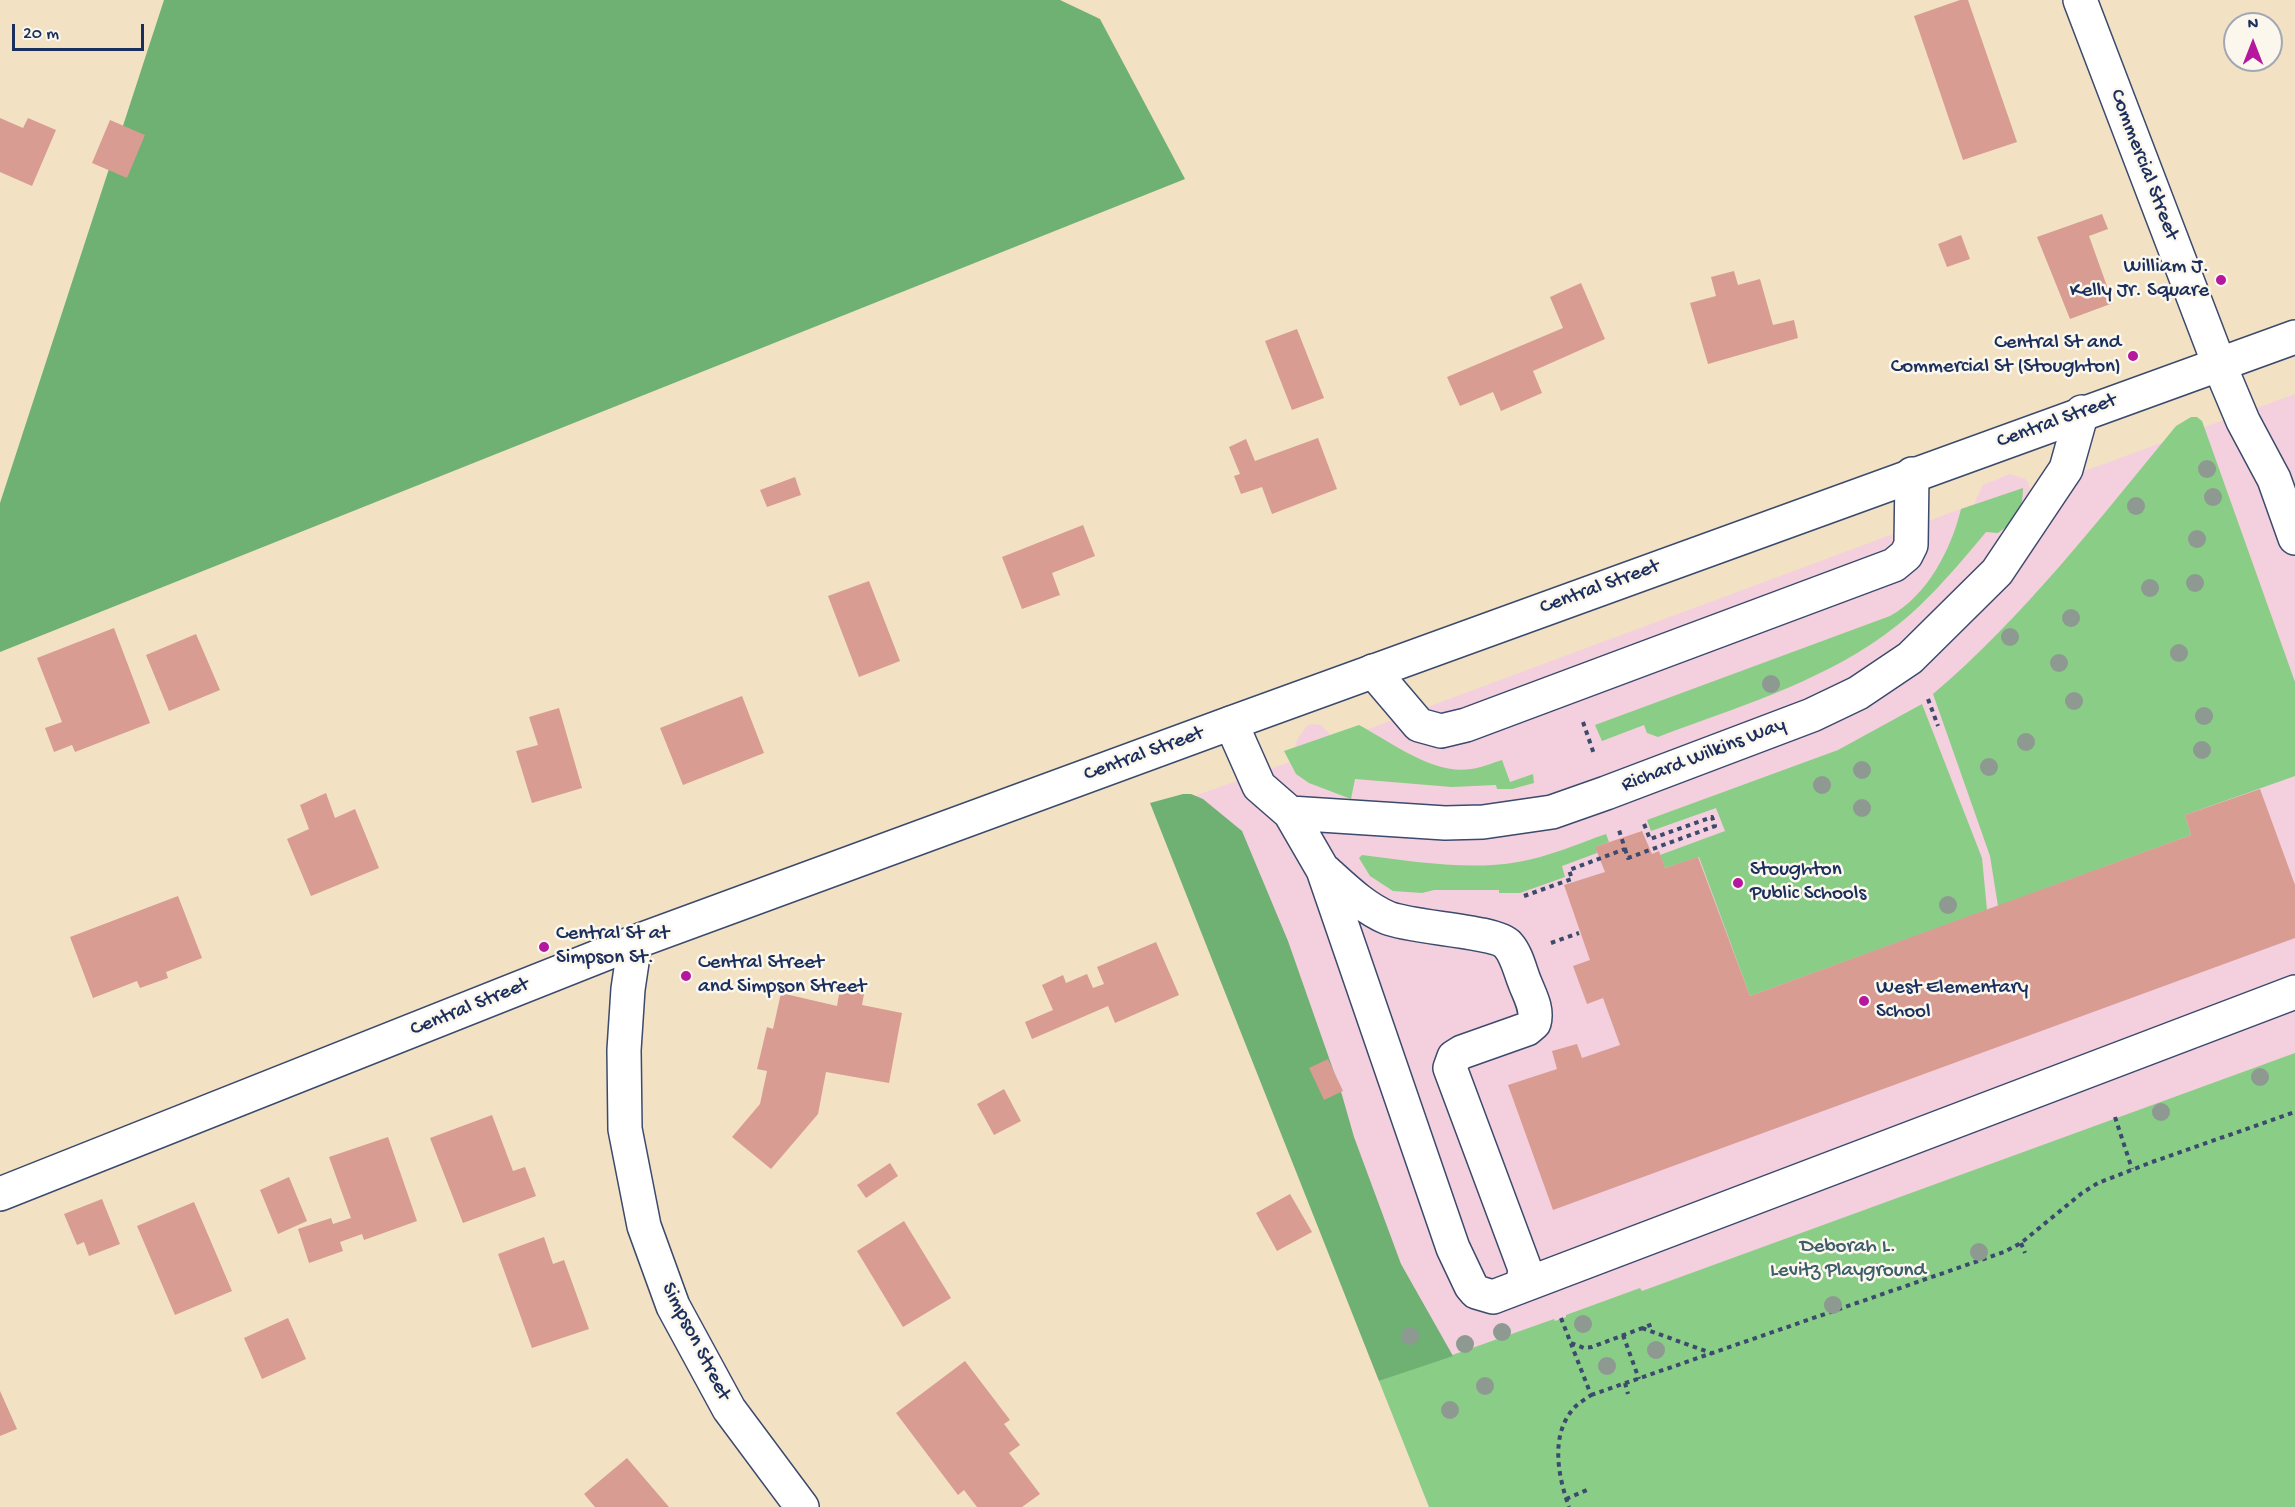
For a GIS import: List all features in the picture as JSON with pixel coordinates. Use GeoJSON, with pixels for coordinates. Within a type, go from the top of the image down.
{"type":"FeatureCollection","features":[{"type":"Feature","properties":{"kind":"main road","name":"Commercial Street"},"geometry":{"type":"LineString","coordinates":[[2080,0],[2219,364],[2242,421],[2274,479],[2295,538]]}},
{"type":"Feature","properties":{"kind":"main road","name":"Central Street"},"geometry":{"type":"LineString","coordinates":[[0,1194],[635,942],[2082,412],[2295,337]]}},
{"type":"Feature","properties":{"kind":"main road","name":"Richard Wilkins Way"},"geometry":{"type":"LineString","coordinates":[[1290,813],[1445,823],[1483,822],[1552,812],[1606,794],[1812,715],[1858,693],[1910,658],[1997,572],[2066,469],[2082,412]]}},
{"type":"Feature","properties":{"kind":"main road"},"geometry":{"type":"LineString","coordinates":[[1374,671],[1419,725],[1441,731],[1466,725],[1894,565],[1906,555],[1911,545],[1912,474]]}},
{"type":"Feature","properties":{"kind":"main road"},"geometry":{"type":"LineString","coordinates":[[1231,723],[1259,786],[1290,813],[1323,870],[1453,1248],[1476,1292],[1493,1296],[1518,1287],[2295,992]]}},
{"type":"Feature","properties":{"kind":"main road"},"geometry":{"type":"LineString","coordinates":[[1323,870],[1358,899],[1386,918],[1410,925],[1503,940],[1510,947],[1535,1009],[1534,1023],[1527,1029],[1461,1052],[1454,1057],[1450,1068],[1525,1269],[1523,1282],[1518,1287]]}},
{"type":"Feature","properties":{"kind":"main road","name":"Simpson Street"},"geometry":{"type":"LineString","coordinates":[[635,942],[628,989],[624,1050],[625,1129],[644,1226],[673,1306],[729,1409],[802,1507]]}},
{"type":"Feature","properties":{"kind":"path"},"geometry":{"type":"LineString","coordinates":[[1928,699],[1938,726]]}},
{"type":"Feature","properties":{"kind":"path"},"geometry":{"type":"LineString","coordinates":[[1583,720],[1594,753]]}},
{"type":"Feature","properties":{"kind":"path"},"geometry":{"type":"LineString","coordinates":[[1618,826],[1628,858],[1715,826],[1712,817],[1650,839],[1644,824],[1636,827]]}},
{"type":"Feature","properties":{"kind":"path"},"geometry":{"type":"LineString","coordinates":[[1620,832],[1628,830]]}},
{"type":"Feature","properties":{"kind":"path"},"geometry":{"type":"LineString","coordinates":[[1524,896],[1572,879],[1569,870],[1625,849]]}},
{"type":"Feature","properties":{"kind":"path"},"geometry":{"type":"LineString","coordinates":[[1548,944],[1580,933]]}},
{"type":"Feature","properties":{"kind":"path"},"geometry":{"type":"LineString","coordinates":[[1569,1507],[1558,1456],[1560,1434],[1576,1406],[1591,1395],[2004,1252],[2021,1243],[2082,1193],[2132,1169],[2295,1112]]}},
{"type":"Feature","properties":{"kind":"path"},"geometry":{"type":"LineString","coordinates":[[2115,1117],[2132,1169]]}},
{"type":"Feature","properties":{"kind":"path"},"geometry":{"type":"LineString","coordinates":[[2021,1243],[2025,1253]]}},
{"type":"Feature","properties":{"kind":"path"},"geometry":{"type":"LineString","coordinates":[[1561,1318],[1591,1395]]}},
{"type":"Feature","properties":{"kind":"path"},"geometry":{"type":"LineString","coordinates":[[1571,1342],[1584,1348],[1653,1323]]}},
{"type":"Feature","properties":{"kind":"path"},"geometry":{"type":"LineString","coordinates":[[1641,1328],[1711,1353]]}},
{"type":"Feature","properties":{"kind":"path"},"geometry":{"type":"LineString","coordinates":[[1623,1335],[1639,1379]]}},
{"type":"Feature","properties":{"kind":"path"},"geometry":{"type":"LineString","coordinates":[[1624,1383],[1628,1394]]}},
{"type":"Feature","properties":{"kind":"path"},"geometry":{"type":"LineString","coordinates":[[1566,1499],[1587,1490]]}},
{"type":"Feature","properties":{"kind":"shaded area","name":"Stoughton Public Schools"},"geometry":{"type":"Polygon","coordinates":[[[2295,394],[2295,1507],[1429,1507],[1153,811],[1295,760],[1294,750],[1298,738],[1311,724],[1321,725],[1336,741],[1974,504],[1983,485],[2010,474],[2025,479],[2030,491],[2295,394]]]}},
{"type":"Feature","properties":{"kind":"green space"},"geometry":{"type":"Polygon","coordinates":[[[164,0],[1060,0],[1100,19],[1185,179],[0,652],[0,503],[164,0]]]}},
{"type":"Feature","properties":{"kind":"green space"},"geometry":{"type":"Polygon","coordinates":[[[2191,417],[2197,417],[2202,421],[2295,682],[2295,776],[2185,815],[2191,835],[1998,906],[1990,856],[1933,694],[2030,600],[2176,426],[2191,417]]]}},
{"type":"Feature","properties":{"kind":"green space"},"geometry":{"type":"Polygon","coordinates":[[[2023,488],[2020,510],[2011,523],[1998,533],[1986,532],[1912,613],[1857,653],[1774,694],[1658,737],[1647,733],[1644,725],[1602,741],[1595,725],[1890,616],[1915,597],[1936,570],[1951,540],[1961,509],[2023,488]]]}},
{"type":"Feature","properties":{"kind":"green space"},"geometry":{"type":"Polygon","coordinates":[[[1922,704],[1982,858],[1987,910],[1750,996],[1699,857],[1665,868],[1660,855],[1725,831],[1716,808],[1651,831],[1647,820],[1838,750],[1922,704]]]}},
{"type":"Feature","properties":{"kind":"green space"},"geometry":{"type":"Polygon","coordinates":[[[1359,725],[1413,756],[1442,767],[1457,770],[1475,768],[1502,760],[1510,782],[1533,774],[1534,783],[1512,789],[1497,789],[1496,785],[1452,787],[1355,779],[1351,799],[1309,783],[1296,774],[1284,751],[1359,725]]]}},
{"type":"Feature","properties":{"kind":"green space"},"geometry":{"type":"Polygon","coordinates":[[[1191,794],[1203,799],[1242,831],[1288,941],[1342,1095],[1354,1137],[1401,1264],[1453,1356],[1379,1381],[1150,803],[1191,794]]]}},
{"type":"Feature","properties":{"kind":"green space"},"geometry":{"type":"Polygon","coordinates":[[[1606,834],[1609,842],[1596,847],[1597,853],[1562,866],[1565,877],[1520,893],[1499,893],[1499,890],[1434,890],[1422,893],[1393,891],[1370,876],[1359,858],[1362,855],[1440,864],[1499,865],[1540,857],[1606,834]]]}},
{"type":"Feature","properties":{"kind":"green space","name":"Deborah L. Levitz Playground"},"geometry":{"type":"Polygon","coordinates":[[[2295,1053],[2295,1507],[1429,1507],[1379,1381],[1554,1319],[1555,1321],[1640,1288],[1642,1291],[2295,1053]]]}},
{"type":"Feature","properties":{"kind":"building"},"geometry":{"type":"Polygon","coordinates":[[[1960,0],[1968,0],[2017,142],[1963,160],[1914,16],[1960,0]]]}},
{"type":"Feature","properties":{"kind":"building"},"geometry":{"type":"Polygon","coordinates":[[[0,118],[23,128],[28,118],[56,130],[32,186],[0,172],[0,118]]]}},
{"type":"Feature","properties":{"kind":"building"},"geometry":{"type":"Polygon","coordinates":[[[110,120],[145,135],[127,178],[92,163],[110,120]]]}},
{"type":"Feature","properties":{"kind":"building"},"geometry":{"type":"Polygon","coordinates":[[[2102,214],[2108,229],[2089,236],[2113,303],[2070,319],[2037,237],[2102,214]]]}},
{"type":"Feature","properties":{"kind":"building"},"geometry":{"type":"Polygon","coordinates":[[[1961,235],[1970,259],[1947,267],[1938,244],[1961,235]]]}},
{"type":"Feature","properties":{"kind":"building"},"geometry":{"type":"Polygon","coordinates":[[[1734,271],[1738,285],[1760,279],[1773,325],[1794,320],[1798,338],[1708,364],[1690,303],[1716,296],[1711,277],[1734,271]]]}},
{"type":"Feature","properties":{"kind":"building"},"geometry":{"type":"Polygon","coordinates":[[[1581,283],[1605,339],[1533,371],[1542,393],[1501,411],[1493,392],[1460,406],[1447,377],[1563,328],[1550,297],[1581,283]]]}},
{"type":"Feature","properties":{"kind":"building"},"geometry":{"type":"Polygon","coordinates":[[[1297,329],[1324,398],[1292,410],[1265,341],[1297,329]]]}},
{"type":"Feature","properties":{"kind":"building"},"geometry":{"type":"Polygon","coordinates":[[[1318,438],[1337,489],[1272,514],[1262,487],[1241,494],[1234,476],[1240,474],[1229,447],[1246,439],[1255,461],[1318,438]]]}},
{"type":"Feature","properties":{"kind":"building"},"geometry":{"type":"Polygon","coordinates":[[[795,477],[801,495],[767,507],[760,490],[795,477]]]}},
{"type":"Feature","properties":{"kind":"building"},"geometry":{"type":"Polygon","coordinates":[[[1083,525],[1095,556],[1052,573],[1060,595],[1022,609],[1002,557],[1083,525]]]}},
{"type":"Feature","properties":{"kind":"building"},"geometry":{"type":"Polygon","coordinates":[[[869,581],[900,661],[859,677],[828,596],[869,581]]]}},
{"type":"Feature","properties":{"kind":"building"},"geometry":{"type":"Polygon","coordinates":[[[114,628],[150,723],[75,752],[72,745],[54,752],[45,728],[62,722],[37,658],[114,628]]]}},
{"type":"Feature","properties":{"kind":"building"},"geometry":{"type":"Polygon","coordinates":[[[196,634],[220,690],[169,711],[146,655],[196,634]]]}},
{"type":"Feature","properties":{"kind":"building"},"geometry":{"type":"Polygon","coordinates":[[[742,696],[764,753],[683,785],[660,728],[742,696]]]}},
{"type":"Feature","properties":{"kind":"building"},"geometry":{"type":"Polygon","coordinates":[[[559,708],[582,788],[532,803],[516,751],[538,745],[529,717],[559,708]]]}},
{"type":"Feature","properties":{"kind":"building","name":"West Elementary School"},"geometry":{"type":"Polygon","coordinates":[[[2260,789],[2295,885],[2295,938],[1553,1210],[1508,1085],[1557,1069],[1552,1051],[1577,1044],[1582,1058],[1620,1045],[1603,998],[1587,1004],[1573,966],[1590,960],[1564,885],[1605,872],[1595,847],[1642,831],[1652,854],[1659,851],[1665,868],[1698,857],[1750,996],[2191,835],[2185,815],[2260,789]]]}},
{"type":"Feature","properties":{"kind":"building"},"geometry":{"type":"Polygon","coordinates":[[[326,793],[335,818],[355,809],[379,868],[311,896],[287,839],[309,829],[300,805],[326,793]]]}},
{"type":"Feature","properties":{"kind":"building"},"geometry":{"type":"Polygon","coordinates":[[[178,896],[202,958],[166,972],[168,978],[140,988],[137,981],[93,998],[70,937],[178,896]]]}},
{"type":"Feature","properties":{"kind":"building"},"geometry":{"type":"Polygon","coordinates":[[[1156,942],[1179,995],[1115,1023],[1108,1006],[1032,1039],[1025,1022],[1053,1010],[1042,985],[1063,975],[1066,983],[1087,974],[1093,988],[1104,984],[1097,967],[1156,942]]]}},
{"type":"Feature","properties":{"kind":"building"},"geometry":{"type":"Polygon","coordinates":[[[840,989],[864,994],[862,1005],[902,1013],[889,1083],[826,1072],[818,1114],[771,1169],[732,1137],[760,1104],[767,1071],[757,1069],[767,1027],[773,1029],[781,993],[837,1006],[840,989]]]}},
{"type":"Feature","properties":{"kind":"building"},"geometry":{"type":"Polygon","coordinates":[[[1328,1059],[1343,1091],[1324,1100],[1309,1068],[1328,1059]]]}},
{"type":"Feature","properties":{"kind":"building"},"geometry":{"type":"Polygon","coordinates":[[[1004,1089],[1021,1121],[994,1135],[977,1104],[1004,1089]]]}},
{"type":"Feature","properties":{"kind":"building"},"geometry":{"type":"Polygon","coordinates":[[[492,1115],[513,1171],[525,1167],[536,1196],[463,1223],[430,1138],[492,1115]]]}},
{"type":"Feature","properties":{"kind":"building"},"geometry":{"type":"Polygon","coordinates":[[[388,1137],[417,1221],[364,1240],[362,1234],[340,1242],[343,1251],[309,1263],[298,1229],[331,1218],[333,1224],[351,1218],[329,1157],[388,1137]]]}},
{"type":"Feature","properties":{"kind":"building"},"geometry":{"type":"Polygon","coordinates":[[[890,1163],[898,1176],[866,1198],[857,1185],[890,1163]]]}},
{"type":"Feature","properties":{"kind":"building"},"geometry":{"type":"Polygon","coordinates":[[[289,1177],[307,1221],[278,1234],[260,1190],[289,1177]]]}},
{"type":"Feature","properties":{"kind":"building"},"geometry":{"type":"Polygon","coordinates":[[[1290,1194],[1312,1232],[1277,1251],[1256,1213],[1290,1194]]]}},
{"type":"Feature","properties":{"kind":"building"},"geometry":{"type":"Polygon","coordinates":[[[102,1199],[120,1244],[89,1256],[84,1242],[77,1245],[64,1214],[102,1199]]]}},
{"type":"Feature","properties":{"kind":"building"},"geometry":{"type":"Polygon","coordinates":[[[194,1202],[232,1291],[175,1315],[137,1226],[194,1202]]]}},
{"type":"Feature","properties":{"kind":"building"},"geometry":{"type":"Polygon","coordinates":[[[904,1221],[951,1298],[903,1327],[857,1251],[904,1221]]]}},
{"type":"Feature","properties":{"kind":"building"},"geometry":{"type":"Polygon","coordinates":[[[544,1237],[553,1264],[564,1260],[589,1329],[532,1348],[498,1254],[544,1237]]]}},
{"type":"Feature","properties":{"kind":"building"},"geometry":{"type":"Polygon","coordinates":[[[288,1318],[306,1359],[262,1379],[244,1338],[288,1318]]]}},
{"type":"Feature","properties":{"kind":"building"},"geometry":{"type":"Polygon","coordinates":[[[965,1361],[1010,1420],[1004,1424],[1020,1445],[1009,1453],[1040,1494],[1022,1507],[977,1507],[964,1490],[958,1495],[896,1413],[965,1361]]]}},
{"type":"Feature","properties":{"kind":"building"},"geometry":{"type":"Polygon","coordinates":[[[0,1391],[17,1429],[0,1436],[0,1391]]]}},
{"type":"Feature","properties":{"kind":"building"},"geometry":{"type":"Polygon","coordinates":[[[627,1458],[669,1507],[595,1507],[584,1494],[627,1458]]]}},
{"type":"Feature","properties":{"kind":"place","name":"William J. Kelly Jr. Square"},"geometry":{"type":"Point","coordinates":[2221,280]}},
{"type":"Feature","properties":{"kind":"place","name":"Central St and Commercial St (Stoughton)"},"geometry":{"type":"Point","coordinates":[2133,356]}},
{"type":"Feature","properties":{"kind":"place","name":"Stoughton Public Schools"},"geometry":{"type":"Point","coordinates":[1738,883]}},
{"type":"Feature","properties":{"kind":"place","name":"Central St at Simpson St."},"geometry":{"type":"Point","coordinates":[544,947]}},
{"type":"Feature","properties":{"kind":"place","name":"Central Street and Simpson Street"},"geometry":{"type":"Point","coordinates":[686,976]}},
{"type":"Feature","properties":{"kind":"place","name":"West Elementary School"},"geometry":{"type":"Point","coordinates":[1864,1001]}}]}
